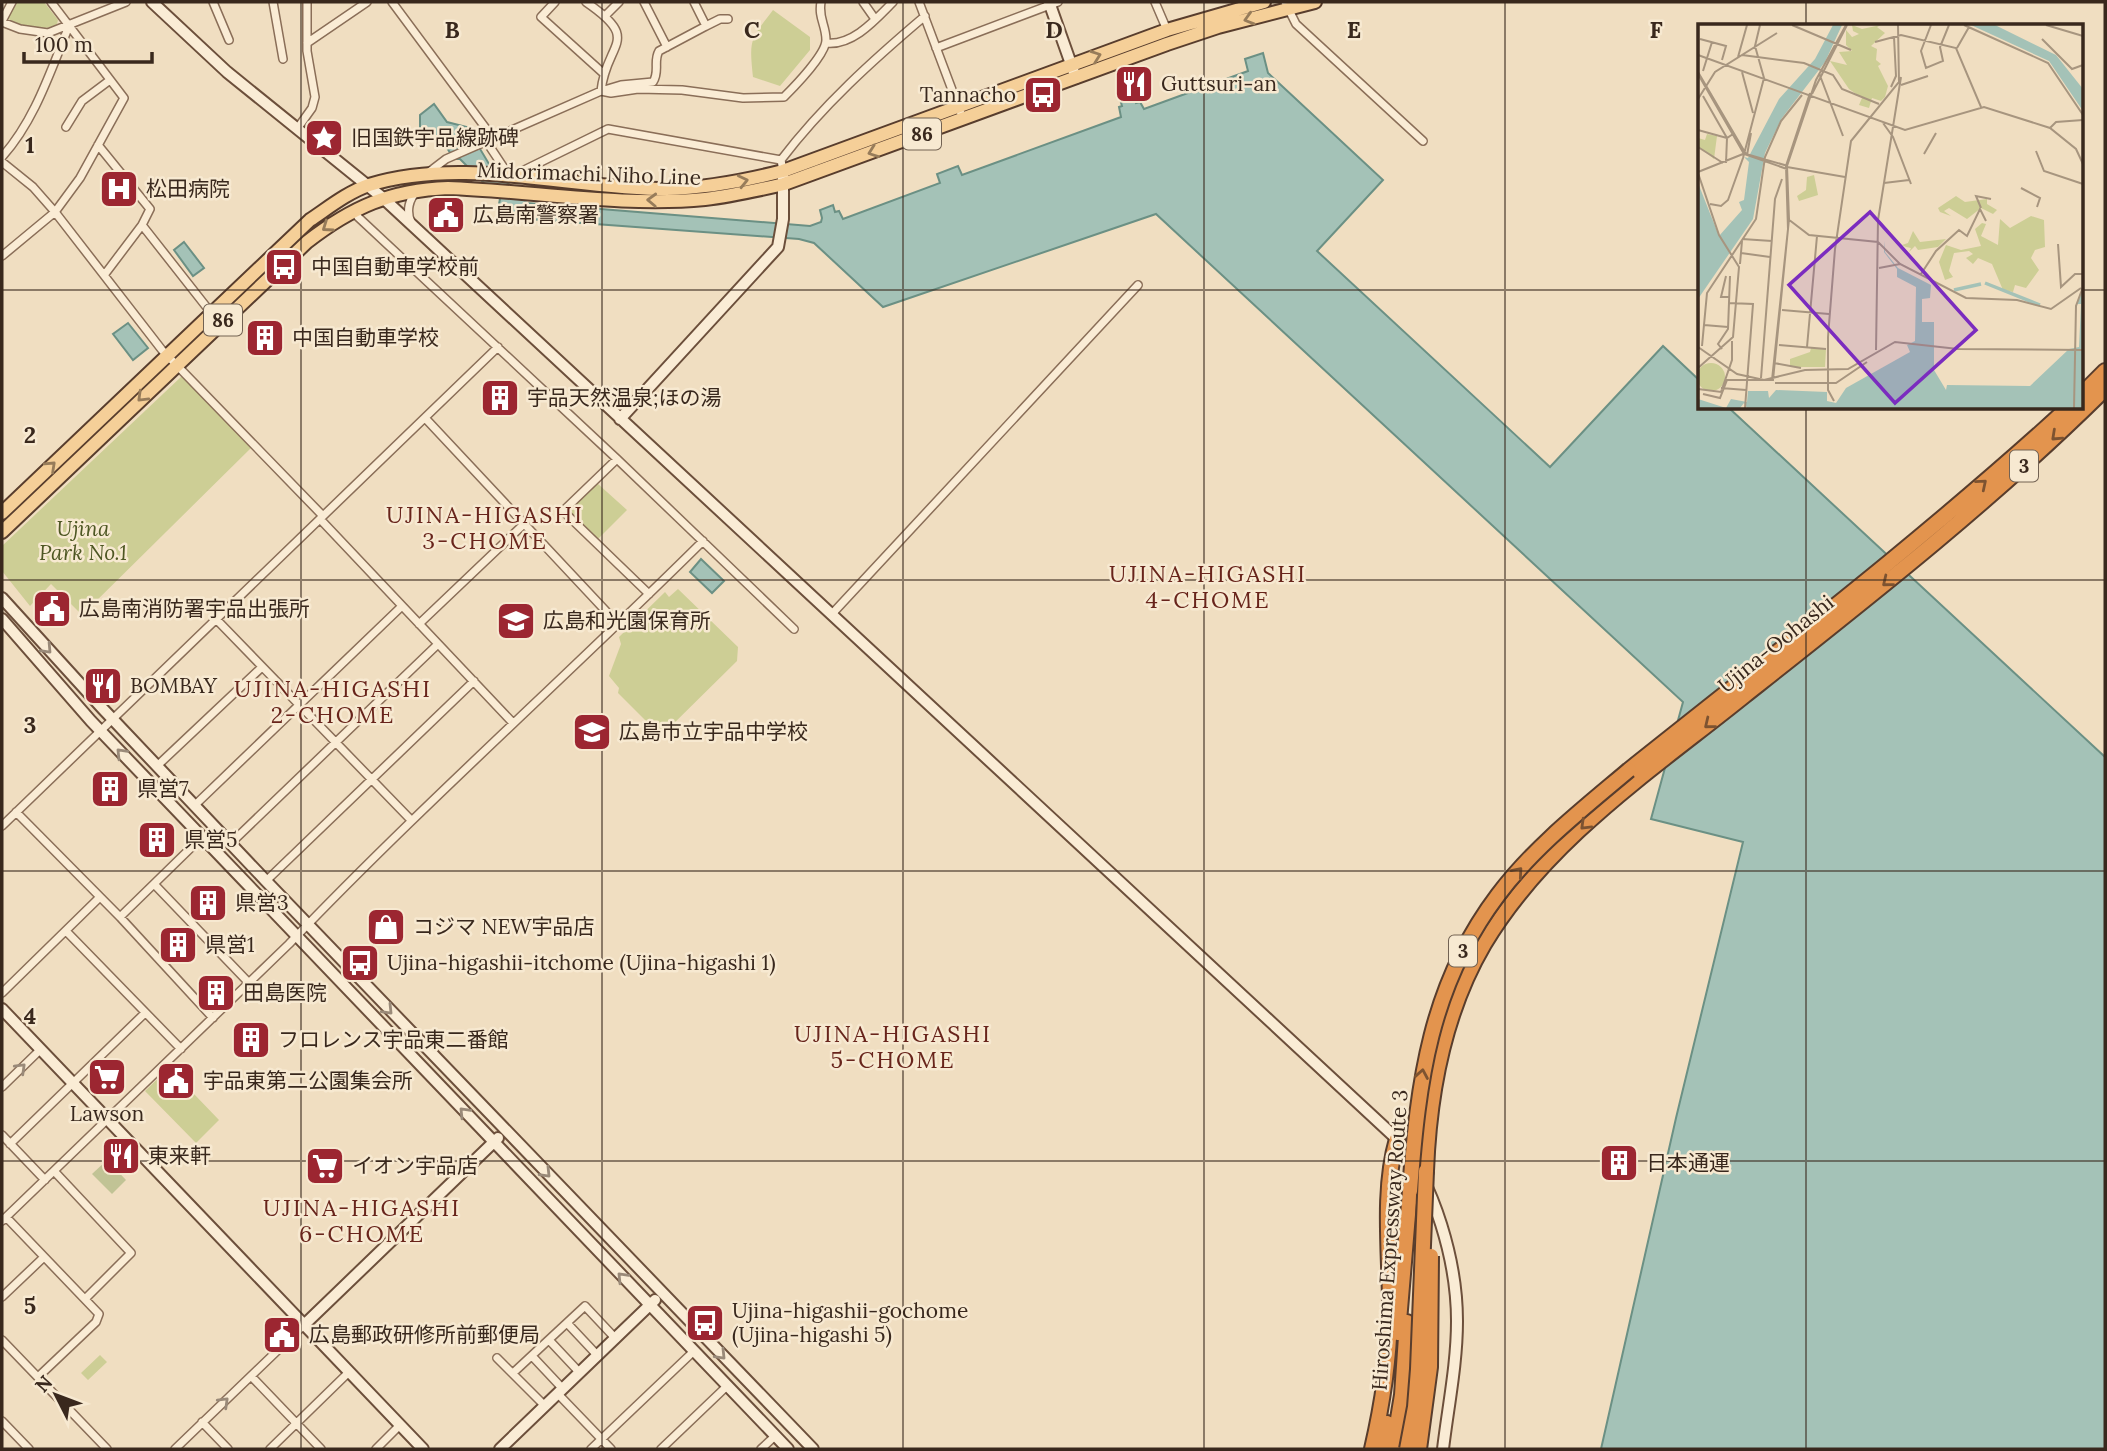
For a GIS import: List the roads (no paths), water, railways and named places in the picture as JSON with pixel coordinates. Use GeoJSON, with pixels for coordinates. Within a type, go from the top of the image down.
{"type":"FeatureCollection","features":[{"type":"Feature","properties":{"kind":"highway"},"geometry":{"type":"LineString","coordinates":[[2082,394],[2105,371]]}},
{"type":"Feature","properties":{"kind":"highway","name":"Ujina-Oohashi"},"geometry":{"type":"LineString","coordinates":[[1633,776],[1941,540],[2105,389]]}},
{"type":"Feature","properties":{"kind":"highway","name":"Ujina-Oohashi"},"geometry":{"type":"LineString","coordinates":[[1633,776],[2006,464],[2066,410]]}},
{"type":"Feature","properties":{"kind":"highway","name":"Hiroshima Expressway Route 3"},"geometry":{"type":"LineString","coordinates":[[1407,1449],[1415,1407],[1418,1369],[1427,1139],[1443,1045],[1453,1010],[1485,943],[1532,879],[1633,776]]}},
{"type":"Feature","properties":{"kind":"highway","name":"Hiroshima Expressway Route 3"},"geometry":{"type":"LineString","coordinates":[[1393,1449],[1402,1395],[1408,1308],[1410,1191],[1415,1122],[1429,1040],[1448,981],[1463,950],[1499,894],[1525,864],[1633,776]]}},
{"type":"Feature","properties":{"kind":"highway"},"geometry":{"type":"LineString","coordinates":[[1372,1449],[1386,1375],[1390,1317],[1391,1171],[1397,1139]]}},
{"type":"Feature","properties":{"kind":"highway"},"geometry":{"type":"LineString","coordinates":[[1419,1449],[1430,1367],[1432,1258],[1426,1171]]}},
{"type":"Feature","properties":{"kind":"highway"},"geometry":{"type":"LineString","coordinates":[[1383,1449],[1396,1363],[1410,1191]]}},
{"type":"Feature","properties":{"kind":"main road","name":"Midorimachi Niho Line"},"geometry":{"type":"LineString","coordinates":[[2,513],[307,242],[355,209],[383,198],[425,189],[485,189],[665,201],[706,199],[782,171],[961,113],[1074,71],[1167,30],[1235,5],[1264,2]]}},
{"type":"Feature","properties":{"kind":"main road","name":"Midorimachi Niho Line"},"geometry":{"type":"LineString","coordinates":[[1074,71],[1122,61],[1286,5],[1315,2]]}},
{"type":"Feature","properties":{"kind":"main road","name":"Midorimachi Niho Line"},"geometry":{"type":"LineString","coordinates":[[2,531],[172,360],[212,314],[310,220],[368,186],[426,175],[469,175],[664,189],[723,184],[782,171]]}},
{"type":"Feature","properties":{"kind":"street"},"geometry":{"type":"LineString","coordinates":[[12,2],[2,21],[32,32],[48,33],[125,2]]}},
{"type":"Feature","properties":{"kind":"street"},"geometry":{"type":"LineString","coordinates":[[2,256],[55,212],[79,178],[124,98],[51,2]]}},
{"type":"Feature","properties":{"kind":"street"},"geometry":{"type":"LineString","coordinates":[[152,2],[227,72],[414,226],[1397,1139],[1415,1163],[1437,1210],[1453,1276],[1457,1322],[1443,1449]]}},
{"type":"Feature","properties":{"kind":"street"},"geometry":{"type":"LineString","coordinates":[[213,2],[229,40]]}},
{"type":"Feature","properties":{"kind":"street"},"geometry":{"type":"LineString","coordinates":[[273,2],[283,59]]}},
{"type":"Feature","properties":{"kind":"street"},"geometry":{"type":"LineString","coordinates":[[297,129],[312,108],[315,97],[307,43],[307,2]]}},
{"type":"Feature","properties":{"kind":"street"},"geometry":{"type":"LineString","coordinates":[[307,43],[367,2]]}},
{"type":"Feature","properties":{"kind":"street"},"geometry":{"type":"LineString","coordinates":[[392,2],[487,141],[507,177],[608,130],[782,171]]}},
{"type":"Feature","properties":{"kind":"street"},"geometry":{"type":"LineString","coordinates":[[555,2],[541,16],[603,73]]}},
{"type":"Feature","properties":{"kind":"street"},"geometry":{"type":"LineString","coordinates":[[586,2],[606,15],[617,38],[616,49],[603,73],[601,91]]}},
{"type":"Feature","properties":{"kind":"street"},"geometry":{"type":"LineString","coordinates":[[606,15],[619,2]]}},
{"type":"Feature","properties":{"kind":"street"},"geometry":{"type":"LineString","coordinates":[[644,2],[667,47]]}},
{"type":"Feature","properties":{"kind":"street"},"geometry":{"type":"LineString","coordinates":[[694,2],[706,26]]}},
{"type":"Feature","properties":{"kind":"street"},"geometry":{"type":"LineString","coordinates":[[601,91],[611,93],[638,89],[682,90],[743,98],[783,97],[822,53],[826,43],[819,14],[821,2]]}},
{"type":"Feature","properties":{"kind":"street"},"geometry":{"type":"LineString","coordinates":[[863,2],[876,19]]}},
{"type":"Feature","properties":{"kind":"street"},"geometry":{"type":"LineString","coordinates":[[826,43],[835,44],[860,33],[893,2]]}},
{"type":"Feature","properties":{"kind":"street"},"geometry":{"type":"LineString","coordinates":[[919,2],[961,113]]}},
{"type":"Feature","properties":{"kind":"street"},"geometry":{"type":"LineString","coordinates":[[1155,2],[1167,30]]}},
{"type":"Feature","properties":{"kind":"street"},"geometry":{"type":"LineString","coordinates":[[936,48],[1052,3],[1074,71]]}},
{"type":"Feature","properties":{"kind":"street"},"geometry":{"type":"LineString","coordinates":[[1286,5],[1296,24],[1423,141]]}},
{"type":"Feature","properties":{"kind":"street"},"geometry":{"type":"LineString","coordinates":[[620,419],[778,247],[783,219],[782,171],[804,130],[873,60],[925,16]]}},
{"type":"Feature","properties":{"kind":"street"},"geometry":{"type":"LineString","coordinates":[[426,175],[449,157],[601,91],[621,85],[653,82],[657,76],[656,57],[659,51],[720,19],[728,19]]}},
{"type":"Feature","properties":{"kind":"street"},"geometry":{"type":"LineString","coordinates":[[69,26],[29,121],[2,160],[33,187],[55,212],[172,360],[513,723]]}},
{"type":"Feature","properties":{"kind":"street"},"geometry":{"type":"LineString","coordinates":[[1122,61],[1128,80]]}},
{"type":"Feature","properties":{"kind":"street"},"geometry":{"type":"LineString","coordinates":[[66,127],[82,100],[110,80]]}},
{"type":"Feature","properties":{"kind":"street"},"geometry":{"type":"LineString","coordinates":[[98,145],[150,209],[142,225],[104,274]]}},
{"type":"Feature","properties":{"kind":"street"},"geometry":{"type":"LineString","coordinates":[[414,226],[408,216],[410,201],[418,191],[425,189]]}},
{"type":"Feature","properties":{"kind":"street"},"geometry":{"type":"LineString","coordinates":[[355,209],[358,216],[794,629]]}},
{"type":"Feature","properties":{"kind":"street"},"geometry":{"type":"LineString","coordinates":[[142,225],[212,314]]}},
{"type":"Feature","properties":{"kind":"street"},"geometry":{"type":"LineString","coordinates":[[831,615],[1138,285]]}},
{"type":"Feature","properties":{"kind":"street"},"geometry":{"type":"LineString","coordinates":[[2,826],[498,347]]}},
{"type":"Feature","properties":{"kind":"street"},"geometry":{"type":"LineString","coordinates":[[426,419],[618,624]]}},
{"type":"Feature","properties":{"kind":"street"},"geometry":{"type":"LineString","coordinates":[[617,459],[563,512],[649,594]]}},
{"type":"Feature","properties":{"kind":"street"},"geometry":{"type":"LineString","coordinates":[[419,624],[524,524]]}},
{"type":"Feature","properties":{"kind":"street"},"geometry":{"type":"LineString","coordinates":[[38,1377],[96,1322],[99,1314],[4,1219],[296,937],[411,820],[703,541]]}},
{"type":"Feature","properties":{"kind":"street"},"geometry":{"type":"LineString","coordinates":[[2,597],[230,844],[813,1449]]}},
{"type":"Feature","properties":{"kind":"street"},"geometry":{"type":"LineString","coordinates":[[194,806],[402,606]]}},
{"type":"Feature","properties":{"kind":"street"},"geometry":{"type":"LineString","coordinates":[[2,619],[100,731],[788,1449]]}},
{"type":"Feature","properties":{"kind":"street"},"geometry":{"type":"LineString","coordinates":[[216,619],[411,820]]}},
{"type":"Feature","properties":{"kind":"street"},"geometry":{"type":"LineString","coordinates":[[230,844],[438,643]]}},
{"type":"Feature","properties":{"kind":"street"},"geometry":{"type":"LineString","coordinates":[[157,766],[262,667]]}},
{"type":"Feature","properties":{"kind":"street"},"geometry":{"type":"LineString","coordinates":[[266,881],[474,681]]}},
{"type":"Feature","properties":{"kind":"street"},"geometry":{"type":"LineString","coordinates":[[16,812],[120,917],[213,1018]]}},
{"type":"Feature","properties":{"kind":"street"},"geometry":{"type":"LineString","coordinates":[[120,917],[202,837]]}},
{"type":"Feature","properties":{"kind":"street"},"geometry":{"type":"LineString","coordinates":[[154,884],[249,983]]}},
{"type":"Feature","properties":{"kind":"street"},"geometry":{"type":"LineString","coordinates":[[2,993],[100,897]]}},
{"type":"Feature","properties":{"kind":"street"},"geometry":{"type":"LineString","coordinates":[[66,931],[181,1049]]}},
{"type":"Feature","properties":{"kind":"street"},"geometry":{"type":"LineString","coordinates":[[10,1144],[145,1013]]}},
{"type":"Feature","properties":{"kind":"street"},"geometry":{"type":"LineString","coordinates":[[4,1015],[109,1119],[423,1449]]}},
{"type":"Feature","properties":{"kind":"street"},"geometry":{"type":"LineString","coordinates":[[2,1087],[41,1049]]}},
{"type":"Feature","properties":{"kind":"street"},"geometry":{"type":"LineString","coordinates":[[174,1449],[506,1131]]}},
{"type":"Feature","properties":{"kind":"street"},"geometry":{"type":"LineString","coordinates":[[2,1135],[45,1180]]}},
{"type":"Feature","properties":{"kind":"street"},"geometry":{"type":"LineString","coordinates":[[54,1171],[131,1253],[85,1299]]}},
{"type":"Feature","properties":{"kind":"street"},"geometry":{"type":"LineString","coordinates":[[2,1297],[44,1257]]}},
{"type":"Feature","properties":{"kind":"street"},"geometry":{"type":"LineString","coordinates":[[500,1449],[662,1293]]}},
{"type":"Feature","properties":{"kind":"street"},"geometry":{"type":"LineString","coordinates":[[513,1373],[584,1306],[616,1339]]}},
{"type":"Feature","properties":{"kind":"street"},"geometry":{"type":"LineString","coordinates":[[567,1323],[598,1356]]}},
{"type":"Feature","properties":{"kind":"street"},"geometry":{"type":"LineString","coordinates":[[2,1340],[107,1449]]}},
{"type":"Feature","properties":{"kind":"street"},"geometry":{"type":"LineString","coordinates":[[549,1340],[580,1373]]}},
{"type":"Feature","properties":{"kind":"street"},"geometry":{"type":"LineString","coordinates":[[591,1449],[694,1351]]}},
{"type":"Feature","properties":{"kind":"street"},"geometry":{"type":"LineString","coordinates":[[532,1356],[611,1449]]}},
{"type":"Feature","properties":{"kind":"street"},"geometry":{"type":"LineString","coordinates":[[497,1358],[545,1406]]}},
{"type":"Feature","properties":{"kind":"street"},"geometry":{"type":"LineString","coordinates":[[270,1449],[349,1372]]}},
{"type":"Feature","properties":{"kind":"street"},"geometry":{"type":"LineString","coordinates":[[251,1376],[321,1449]]}},
{"type":"Feature","properties":{"kind":"street"},"geometry":{"type":"LineString","coordinates":[[661,1449],[727,1386]]}},
{"type":"Feature","properties":{"kind":"street"},"geometry":{"type":"LineString","coordinates":[[2,1421],[29,1449]]}},
{"type":"Feature","properties":{"kind":"street"},"geometry":{"type":"LineString","coordinates":[[202,1422],[228,1449]]}},
{"type":"Feature","properties":{"kind":"street"},"geometry":{"type":"LineString","coordinates":[[376,1449],[400,1426]]}},
{"type":"Feature","properties":{"kind":"street"},"geometry":{"type":"LineString","coordinates":[[761,1449],[775,1436]]}},
{"type":"Feature","properties":{"kind":"water"},"geometry":{"type":"Polygon","coordinates":[[[1263,53],[1268,73],[1383,180],[1317,251],[1550,467],[1663,346],[1698,379],[1698,410],[1731,410],[2105,757],[2105,1449],[1601,1449],[1676,1118],[1743,842],[1651,819],[1683,702],[1156,214],[883,307],[814,243],[799,239],[514,218],[499,204],[500,199],[460,159],[454,159],[442,140],[420,133],[420,115],[434,104],[447,122],[467,127],[489,164],[527,203],[810,226],[821,222],[820,210],[833,205],[835,212],[839,211],[843,219],[940,183],[937,174],[958,166],[962,175],[1121,117],[1120,99],[1133,93],[1136,103],[1140,102],[1144,109],[1248,71],[1245,59],[1263,53]]]}},
{"type":"Feature","properties":{"kind":"water"},"geometry":{"type":"Polygon","coordinates":[[[184,242],[204,268],[193,276],[174,250],[184,242]]]}},
{"type":"Feature","properties":{"kind":"water"},"geometry":{"type":"Polygon","coordinates":[[[128,323],[148,348],[133,360],[113,334],[128,323]]]}},
{"type":"Feature","properties":{"kind":"water"},"geometry":{"type":"Polygon","coordinates":[[[701,559],[724,581],[712,593],[690,572],[701,559]]]}},
{"type":"Feature","properties":{"kind":"place","name":"Guttsuri-an"},"geometry":{"type":"Point","coordinates":[1134,84]}},
{"type":"Feature","properties":{"kind":"place","name":"Tannacho"},"geometry":{"type":"Point","coordinates":[1043,95]}},
{"type":"Feature","properties":{"kind":"place","name":"旧国鉄宇品線跡碑"},"geometry":{"type":"Point","coordinates":[324,138]}},
{"type":"Feature","properties":{"kind":"place","name":"松田病院"},"geometry":{"type":"Point","coordinates":[119,189]}},
{"type":"Feature","properties":{"kind":"place","name":"広島南警察署"},"geometry":{"type":"Point","coordinates":[446,215]}},
{"type":"Feature","properties":{"kind":"place","name":"中国自動車学校前"},"geometry":{"type":"Point","coordinates":[284,267]}},
{"type":"Feature","properties":{"kind":"place","name":"中国自動車学校"},"geometry":{"type":"Point","coordinates":[265,338]}},
{"type":"Feature","properties":{"kind":"place","name":"宇品天然温泉;ほの湯"},"geometry":{"type":"Point","coordinates":[500,398]}},
{"type":"Feature","properties":{"kind":"place","name":"広島南消防署宇品出張所"},"geometry":{"type":"Point","coordinates":[52,609]}},
{"type":"Feature","properties":{"kind":"place","name":"広島和光園保育所"},"geometry":{"type":"Point","coordinates":[516,621]}},
{"type":"Feature","properties":{"kind":"place","name":"BOMBAY"},"geometry":{"type":"Point","coordinates":[103,686]}},
{"type":"Feature","properties":{"kind":"place","name":"広島市立宇品中学校"},"geometry":{"type":"Point","coordinates":[592,732]}},
{"type":"Feature","properties":{"kind":"place","name":"県営7"},"geometry":{"type":"Point","coordinates":[110,789]}},
{"type":"Feature","properties":{"kind":"place","name":"県営5"},"geometry":{"type":"Point","coordinates":[157,840]}},
{"type":"Feature","properties":{"kind":"place","name":"県営3"},"geometry":{"type":"Point","coordinates":[208,903]}},
{"type":"Feature","properties":{"kind":"place","name":"コジマ NEW宇品店"},"geometry":{"type":"Point","coordinates":[386,927]}},
{"type":"Feature","properties":{"kind":"place","name":"県営1"},"geometry":{"type":"Point","coordinates":[178,945]}},
{"type":"Feature","properties":{"kind":"place","name":"Ujina-higashii-itchome (Ujina-higashi 1)"},"geometry":{"type":"Point","coordinates":[360,963]}},
{"type":"Feature","properties":{"kind":"place","name":"田島医院"},"geometry":{"type":"Point","coordinates":[216,993]}},
{"type":"Feature","properties":{"kind":"place","name":"フロレンス宇品東二番館"},"geometry":{"type":"Point","coordinates":[251,1040]}},
{"type":"Feature","properties":{"kind":"place","name":"Lawson"},"geometry":{"type":"Point","coordinates":[107,1077]}},
{"type":"Feature","properties":{"kind":"place","name":"宇品東第二公園集会所"},"geometry":{"type":"Point","coordinates":[176,1081]}},
{"type":"Feature","properties":{"kind":"place","name":"東来軒"},"geometry":{"type":"Point","coordinates":[121,1156]}},
{"type":"Feature","properties":{"kind":"place","name":"日本通運"},"geometry":{"type":"Point","coordinates":[1619,1163]}},
{"type":"Feature","properties":{"kind":"place","name":"イオン宇品店"},"geometry":{"type":"Point","coordinates":[325,1166]}},
{"type":"Feature","properties":{"kind":"place","name":"Ujina-higashii-gochome (Ujina-higashi 5)"},"geometry":{"type":"Point","coordinates":[705,1323]}},
{"type":"Feature","properties":{"kind":"place","name":"広島郵政研修所前郵便局"},"geometry":{"type":"Point","coordinates":[282,1335]}},
{"type":"Feature","properties":{"kind":"district","name":"UJINA-HIGASHI 3-CHOME"},"geometry":{"type":"Point","coordinates":[485,528]}},
{"type":"Feature","properties":{"kind":"district","name":"UJINA-HIGASHI 4-CHOME"},"geometry":{"type":"Point","coordinates":[1208,587]}},
{"type":"Feature","properties":{"kind":"district","name":"UJINA-HIGASHI 2-CHOME"},"geometry":{"type":"Point","coordinates":[333,702]}},
{"type":"Feature","properties":{"kind":"district","name":"UJINA-HIGASHI 5-CHOME"},"geometry":{"type":"Point","coordinates":[893,1047]}},
{"type":"Feature","properties":{"kind":"district","name":"UJINA-HIGASHI 6-CHOME"},"geometry":{"type":"Point","coordinates":[362,1221]}},
{"type":"Feature","properties":{"kind":"park label","name":"Ujina Park No.1"},"geometry":{"type":"Point","coordinates":[83,541]}}]}
